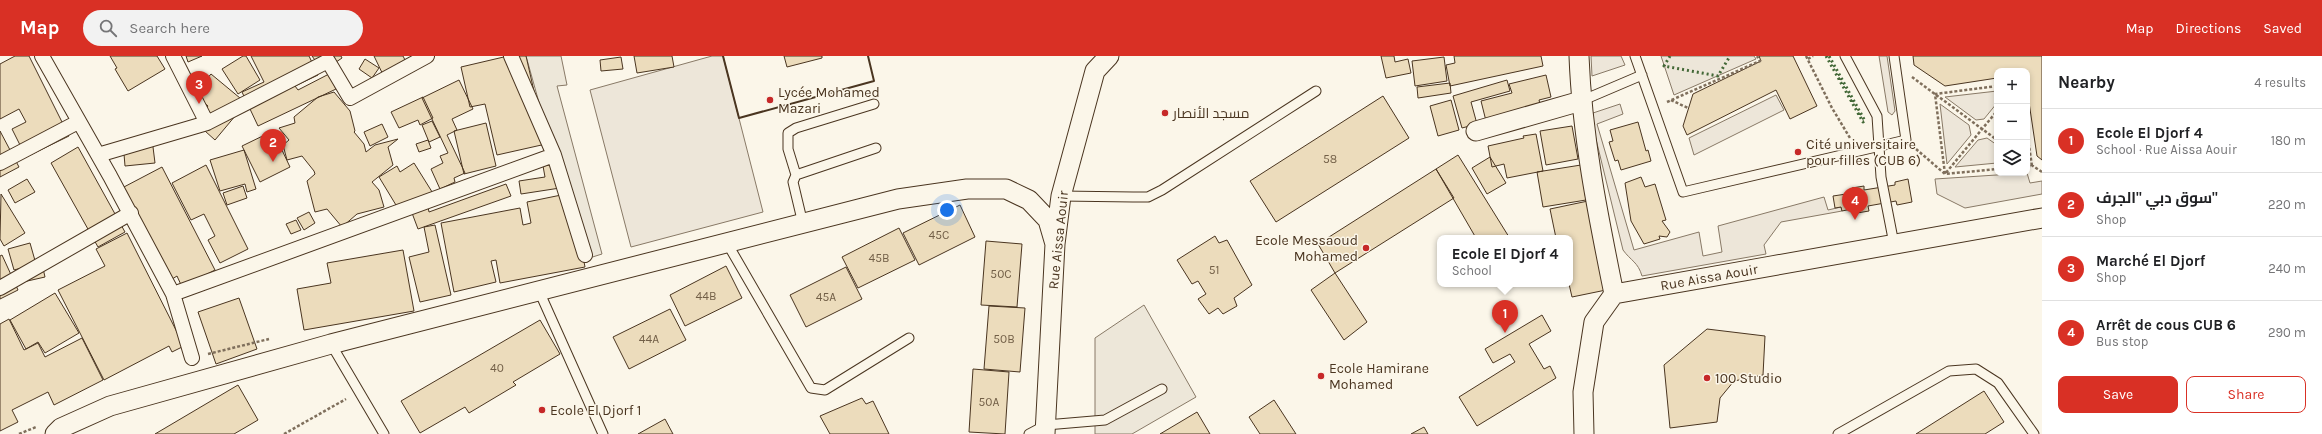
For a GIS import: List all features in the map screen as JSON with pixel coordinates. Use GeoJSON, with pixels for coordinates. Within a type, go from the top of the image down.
{"type":"FeatureCollection","features":[{"type":"Feature","properties":{"kind":"street"},"geometry":{"type":"LineString","coordinates":[[42,56],[78,122],[131,213],[174,294],[192,358]]}},
{"type":"Feature","properties":{"kind":"street"},"geometry":{"type":"LineString","coordinates":[[98,155],[206,123],[328,61],[350,98],[428,56]]}},
{"type":"Feature","properties":{"kind":"street"},"geometry":{"type":"LineString","coordinates":[[511,56],[554,155],[585,255]]}},
{"type":"Feature","properties":{"kind":"street","name":"Rue Aissa Aouir"},"geometry":{"type":"LineString","coordinates":[[1040,431],[1055,244],[1061,196],[1095,70],[1109,56]]}},
{"type":"Feature","properties":{"kind":"street"},"geometry":{"type":"LineString","coordinates":[[1579,56],[1581,101],[1591,178],[1614,294],[1594,322],[1583,392],[1584,434]]}},
{"type":"Feature","properties":{"kind":"street"},"geometry":{"type":"LineString","coordinates":[[177,58],[206,123]]}},
{"type":"Feature","properties":{"kind":"street"},"geometry":{"type":"LineString","coordinates":[[1476,131],[1581,101]]}},
{"type":"Feature","properties":{"kind":"street"},"geometry":{"type":"LineString","coordinates":[[0,163],[78,122]]}},
{"type":"Feature","properties":{"kind":"street"},"geometry":{"type":"LineString","coordinates":[[174,294],[554,155]]}},
{"type":"Feature","properties":{"kind":"street"},"geometry":{"type":"LineString","coordinates":[[55,434],[61,428],[110,406],[331,344],[898,199],[967,189],[1006,189],[1029,200],[1048,220],[1055,244]]}},
{"type":"Feature","properties":{"kind":"street"},"geometry":{"type":"LineString","coordinates":[[0,288],[131,213]]}},
{"type":"Feature","properties":{"kind":"street","name":"Rue Aissa Aouir"},"geometry":{"type":"LineString","coordinates":[[1614,294],[2042,218]]}},
{"type":"Feature","properties":{"kind":"lane"},"geometry":{"type":"LineString","coordinates":[[1635,56],[1683,192],[1906,140],[1895,60]]}},
{"type":"Feature","properties":{"kind":"lane"},"geometry":{"type":"LineString","coordinates":[[1845,56],[1877,116],[1881,177],[1894,244]]}},
{"type":"Feature","properties":{"kind":"lane"},"geometry":{"type":"LineString","coordinates":[[1581,101],[1642,75]]}},
{"type":"Feature","properties":{"kind":"lane"},"geometry":{"type":"LineString","coordinates":[[1061,196],[1148,197],[1162,190],[1316,91]]}},
{"type":"Feature","properties":{"kind":"lane"},"geometry":{"type":"LineString","coordinates":[[803,224],[793,182],[796,174],[788,149],[788,133],[796,128],[874,104]]}},
{"type":"Feature","properties":{"kind":"lane"},"geometry":{"type":"LineString","coordinates":[[796,174],[876,148]]}},
{"type":"Feature","properties":{"kind":"lane"},"geometry":{"type":"LineString","coordinates":[[727,243],[811,388],[825,390],[909,338]]}},
{"type":"Feature","properties":{"kind":"lane"},"geometry":{"type":"LineString","coordinates":[[539,290],[604,434]]}},
{"type":"Feature","properties":{"kind":"lane"},"geometry":{"type":"LineString","coordinates":[[331,344],[384,434]]}},
{"type":"Feature","properties":{"kind":"lane"},"geometry":{"type":"LineString","coordinates":[[1838,434],[1949,371],[1976,369],[1998,383],[2034,434]]}},
{"type":"Feature","properties":{"kind":"lane"},"geometry":{"type":"LineString","coordinates":[[1040,431],[1105,420],[1162,389]]}},
{"type":"Feature","properties":{"kind":"path"},"geometry":{"type":"LineString","coordinates":[[1654,108],[1760,61],[1757,56]]}},
{"type":"Feature","properties":{"kind":"path"},"geometry":{"type":"LineString","coordinates":[[1813,56],[1807,57],[1832,108],[1858,151]]}},
{"type":"Feature","properties":{"kind":"path"},"geometry":{"type":"LineString","coordinates":[[1895,60],[1935,94],[1994,138]]}},
{"type":"Feature","properties":{"kind":"path"},"geometry":{"type":"LineString","coordinates":[[1935,94],[1994,86]]}},
{"type":"Feature","properties":{"kind":"path"},"geometry":{"type":"LineString","coordinates":[[1935,94],[1945,174]]}},
{"type":"Feature","properties":{"kind":"path"},"geometry":{"type":"LineString","coordinates":[[1671,100],[1688,108]]}},
{"type":"Feature","properties":{"kind":"path"},"geometry":{"type":"LineString","coordinates":[[1945,174],[1994,115]]}},
{"type":"Feature","properties":{"kind":"path"},"geometry":{"type":"LineString","coordinates":[[1906,140],[1945,174],[1994,169]]}},
{"type":"Feature","properties":{"kind":"path"},"geometry":{"type":"LineString","coordinates":[[2028,140],[2032,166],[2042,172]]}},
{"type":"Feature","properties":{"kind":"path"},"geometry":{"type":"LineString","coordinates":[[284,434],[358,392]]}},
{"type":"Feature","properties":{"kind":"shaded area"},"geometry":{"type":"Polygon","coordinates":[[[526,56],[561,56],[567,85],[557,86],[602,254],[583,260],[526,56]]]}},
{"type":"Feature","properties":{"kind":"shaded area"},"geometry":{"type":"Polygon","coordinates":[[[712,56],[723,56],[763,212],[631,247],[590,90],[712,56]]]}},
{"type":"Feature","properties":{"kind":"shaded area"},"geometry":{"type":"Polygon","coordinates":[[[1591,56],[1621,56],[1625,65],[1592,76],[1591,56]]]}},
{"type":"Feature","properties":{"kind":"shaded area"},"geometry":{"type":"Polygon","coordinates":[[[1661,56],[1754,56],[1756,59],[1674,95],[1661,56]]]}},
{"type":"Feature","properties":{"kind":"shaded area"},"geometry":{"type":"Polygon","coordinates":[[[1879,56],[1887,56],[1895,111],[1892,115],[1888,112],[1879,56]]]}},
{"type":"Feature","properties":{"kind":"shaded area"},"geometry":{"type":"Polygon","coordinates":[[[1994,91],[1994,107],[1984,119],[1976,120],[1945,97],[1994,91]]]}},
{"type":"Feature","properties":{"kind":"shaded area"},"geometry":{"type":"Polygon","coordinates":[[[1776,95],[1784,110],[1694,155],[1689,138],[1776,95]]]}},
{"type":"Feature","properties":{"kind":"shaded area"},"geometry":{"type":"Polygon","coordinates":[[[1620,104],[1623,114],[1597,124],[1634,250],[1699,232],[1703,256],[1722,252],[1718,226],[1824,197],[1828,210],[1841,207],[1842,211],[1781,222],[1764,245],[1766,254],[1642,276],[1636,265],[1623,250],[1594,131],[1593,113],[1620,104]]]}},
{"type":"Feature","properties":{"kind":"shaded area"},"geometry":{"type":"Polygon","coordinates":[[[1940,104],[1969,125],[1971,135],[1947,164],[1940,104]]]}},
{"type":"Feature","properties":{"kind":"shaded area"},"geometry":{"type":"Polygon","coordinates":[[[1987,138],[1994,143],[1994,163],[1955,167],[1978,140],[1987,138]]]}},
{"type":"Feature","properties":{"kind":"shaded area"},"geometry":{"type":"Polygon","coordinates":[[[1994,175],[2028,176],[2030,183],[2042,181],[2042,194],[1965,208],[1937,194],[1935,179],[1994,175]]]}},
{"type":"Feature","properties":{"kind":"shaded area"},"geometry":{"type":"Polygon","coordinates":[[[1144,305],[1196,397],[1132,434],[1095,434],[1095,338],[1144,305]]]}},
{"type":"Feature","properties":{"kind":"building"},"geometry":{"type":"Polygon","coordinates":[[[15,56],[29,56],[69,136],[26,157],[12,129],[26,122],[19,109],[0,119],[0,64],[15,56]]]}},
{"type":"Feature","properties":{"kind":"building"},"geometry":{"type":"Polygon","coordinates":[[[110,56],[157,56],[165,69],[128,91],[115,69],[117,68],[110,56]]]}},
{"type":"Feature","properties":{"kind":"building"},"geometry":{"type":"Polygon","coordinates":[[[186,56],[202,56],[188,62],[186,56]]]}},
{"type":"Feature","properties":{"kind":"building"},"geometry":{"type":"Polygon","coordinates":[[[243,56],[246,56],[260,80],[238,94],[222,69],[243,56]]]}},
{"type":"Feature","properties":{"kind":"building"},"geometry":{"type":"Polygon","coordinates":[[[251,56],[309,56],[318,75],[295,86],[298,90],[329,74],[336,89],[258,126],[242,92],[264,82],[251,56]]]}},
{"type":"Feature","properties":{"kind":"building"},"geometry":{"type":"Polygon","coordinates":[[[312,56],[341,56],[342,58],[323,71],[312,56]]]}},
{"type":"Feature","properties":{"kind":"building"},"geometry":{"type":"Polygon","coordinates":[[[374,56],[403,56],[411,72],[387,83],[374,56]]]}},
{"type":"Feature","properties":{"kind":"building"},"geometry":{"type":"Polygon","coordinates":[[[508,56],[526,56],[546,144],[497,155],[485,104],[470,107],[461,67],[508,56]]]}},
{"type":"Feature","properties":{"kind":"building"},"geometry":{"type":"Polygon","coordinates":[[[634,56],[672,56],[674,67],[637,73],[634,56]]]}},
{"type":"Feature","properties":{"kind":"building"},"geometry":{"type":"Polygon","coordinates":[[[784,56],[822,56],[822,58],[787,67],[784,56]]]}},
{"type":"Feature","properties":{"kind":"building"},"geometry":{"type":"Polygon","coordinates":[[[1381,56],[1394,56],[1395,62],[1408,59],[1411,73],[1386,78],[1381,56]]]}},
{"type":"Feature","properties":{"kind":"building"},"geometry":{"type":"Polygon","coordinates":[[[1454,56],[1541,56],[1543,66],[1450,86],[1446,65],[1455,63],[1454,56]]]}},
{"type":"Feature","properties":{"kind":"building"},"geometry":{"type":"Polygon","coordinates":[[[1759,56],[1793,56],[1817,106],[1790,119],[1776,90],[1687,135],[1683,126],[1693,94],[1761,61],[1759,56]]]}},
{"type":"Feature","properties":{"kind":"building"},"geometry":{"type":"Polygon","coordinates":[[[1913,56],[2042,56],[2042,160],[2037,156],[2030,109],[2030,68],[1994,68],[1994,78],[1945,86],[1914,65],[1913,56]]]}},
{"type":"Feature","properties":{"kind":"building"},"geometry":{"type":"Polygon","coordinates":[[[621,57],[623,69],[601,71],[600,60],[621,57]]]}},
{"type":"Feature","properties":{"kind":"building"},"geometry":{"type":"Polygon","coordinates":[[[1444,57],[1447,81],[1415,86],[1412,61],[1444,57]]]}},
{"type":"Feature","properties":{"kind":"building"},"geometry":{"type":"Polygon","coordinates":[[[365,59],[379,68],[372,78],[359,69],[365,59]]]}},
{"type":"Feature","properties":{"kind":"building"},"geometry":{"type":"Polygon","coordinates":[[[211,74],[246,103],[215,140],[195,122],[208,106],[194,94],[211,74]]]}},
{"type":"Feature","properties":{"kind":"building"},"geometry":{"type":"Polygon","coordinates":[[[1546,75],[1551,97],[1539,100],[1541,108],[1486,121],[1481,101],[1512,93],[1509,84],[1546,75]]]}},
{"type":"Feature","properties":{"kind":"building"},"geometry":{"type":"Polygon","coordinates":[[[459,80],[473,109],[452,119],[457,130],[447,135],[465,173],[454,178],[455,182],[440,189],[431,169],[443,163],[440,156],[448,153],[422,98],[459,80]]]}},
{"type":"Feature","properties":{"kind":"building"},"geometry":{"type":"Polygon","coordinates":[[[1507,80],[1510,91],[1471,102],[1477,124],[1462,128],[1453,96],[1507,80]]]}},
{"type":"Feature","properties":{"kind":"building"},"geometry":{"type":"Polygon","coordinates":[[[1450,83],[1451,93],[1418,98],[1417,87],[1450,83]]]}},
{"type":"Feature","properties":{"kind":"building"},"geometry":{"type":"Polygon","coordinates":[[[334,92],[350,111],[354,132],[364,144],[366,152],[375,145],[398,139],[388,147],[393,165],[372,182],[379,190],[384,207],[357,214],[342,227],[327,209],[315,212],[307,181],[315,174],[314,171],[302,156],[287,160],[283,145],[289,140],[279,128],[295,123],[294,117],[318,97],[334,92]]]}},
{"type":"Feature","properties":{"kind":"building"},"geometry":{"type":"Polygon","coordinates":[[[1383,96],[1409,138],[1276,222],[1250,181],[1383,96]]]}},
{"type":"Feature","properties":{"kind":"building"},"geometry":{"type":"Polygon","coordinates":[[[423,97],[433,118],[420,125],[418,120],[399,128],[391,112],[423,97]]]}},
{"type":"Feature","properties":{"kind":"building"},"geometry":{"type":"Polygon","coordinates":[[[1451,100],[1459,130],[1438,136],[1430,106],[1451,100]]]}},
{"type":"Feature","properties":{"kind":"building"},"geometry":{"type":"Polygon","coordinates":[[[432,121],[440,137],[429,142],[422,125],[432,121]]]}},
{"type":"Feature","properties":{"kind":"building"},"geometry":{"type":"Polygon","coordinates":[[[1638,122],[1646,151],[1648,150],[1651,161],[1621,170],[1618,160],[1615,161],[1609,142],[1613,141],[1610,130],[1638,122]]]}},
{"type":"Feature","properties":{"kind":"building"},"geometry":{"type":"Polygon","coordinates":[[[486,123],[496,166],[464,174],[454,131],[486,123]]]}},
{"type":"Feature","properties":{"kind":"building"},"geometry":{"type":"Polygon","coordinates":[[[382,124],[388,137],[370,146],[364,132],[382,124]]]}},
{"type":"Feature","properties":{"kind":"building"},"geometry":{"type":"Polygon","coordinates":[[[1572,126],[1578,159],[1546,165],[1540,131],[1572,126]]]}},
{"type":"Feature","properties":{"kind":"building"},"geometry":{"type":"Polygon","coordinates":[[[0,131],[19,167],[0,177],[0,131]]]}},
{"type":"Feature","properties":{"kind":"building"},"geometry":{"type":"Polygon","coordinates":[[[273,131],[290,167],[260,182],[242,146],[273,131]]]}},
{"type":"Feature","properties":{"kind":"building"},"geometry":{"type":"Polygon","coordinates":[[[1536,134],[1543,171],[1507,178],[1504,164],[1492,167],[1488,146],[1524,138],[1523,136],[1536,134]]]}},
{"type":"Feature","properties":{"kind":"building"},"geometry":{"type":"Polygon","coordinates":[[[152,139],[155,163],[125,166],[123,142],[152,139]]]}},
{"type":"Feature","properties":{"kind":"building"},"geometry":{"type":"Polygon","coordinates":[[[428,140],[431,148],[419,152],[416,144],[428,140]]]}},
{"type":"Feature","properties":{"kind":"building"},"geometry":{"type":"Polygon","coordinates":[[[78,147],[125,232],[98,247],[51,163],[78,147]]]}},
{"type":"Feature","properties":{"kind":"building"},"geometry":{"type":"Polygon","coordinates":[[[244,150],[256,189],[247,192],[245,184],[220,191],[210,160],[244,150]]]}},
{"type":"Feature","properties":{"kind":"building"},"geometry":{"type":"Polygon","coordinates":[[[1458,155],[1508,235],[1474,235],[1436,169],[1458,155]]]}},
{"type":"Feature","properties":{"kind":"building"},"geometry":{"type":"Polygon","coordinates":[[[1490,157],[1506,183],[1487,194],[1472,168],[1490,157]]]}},
{"type":"Feature","properties":{"kind":"building"},"geometry":{"type":"Polygon","coordinates":[[[414,163],[434,195],[402,215],[379,177],[397,166],[400,172],[414,163]]]}},
{"type":"Feature","properties":{"kind":"building"},"geometry":{"type":"Polygon","coordinates":[[[556,164],[560,188],[521,194],[519,181],[545,177],[543,166],[556,164]]]}},
{"type":"Feature","properties":{"kind":"building"},"geometry":{"type":"Polygon","coordinates":[[[206,165],[248,249],[220,263],[208,240],[215,236],[204,214],[191,220],[172,183],[206,165]]]}},
{"type":"Feature","properties":{"kind":"building"},"geometry":{"type":"Polygon","coordinates":[[[1581,165],[1586,200],[1543,207],[1537,172],[1581,165]]]}},
{"type":"Feature","properties":{"kind":"building"},"geometry":{"type":"Polygon","coordinates":[[[162,167],[215,270],[182,287],[177,276],[169,281],[122,188],[162,167]]]}},
{"type":"Feature","properties":{"kind":"building"},"geometry":{"type":"Polygon","coordinates":[[[1436,169],[1454,198],[1335,273],[1318,244],[1436,169]]]}},
{"type":"Feature","properties":{"kind":"building"},"geometry":{"type":"Polygon","coordinates":[[[1641,177],[1645,187],[1655,184],[1666,220],[1662,221],[1670,232],[1667,237],[1659,236],[1660,239],[1644,244],[1631,221],[1625,183],[1641,177]]]}},
{"type":"Feature","properties":{"kind":"building"},"geometry":{"type":"Polygon","coordinates":[[[27,179],[35,192],[15,203],[8,190],[27,179]]]}},
{"type":"Feature","properties":{"kind":"building"},"geometry":{"type":"Polygon","coordinates":[[[1908,179],[1912,202],[1897,205],[1896,201],[1868,206],[1869,211],[1857,213],[1856,208],[1842,211],[1841,207],[1835,208],[1833,196],[1853,193],[1852,188],[1864,186],[1864,190],[1895,185],[1895,182],[1908,179]]]}},
{"type":"Feature","properties":{"kind":"building"},"geometry":{"type":"Polygon","coordinates":[[[506,184],[511,196],[418,229],[412,213],[428,207],[429,212],[506,184]]]}},
{"type":"Feature","properties":{"kind":"building"},"geometry":{"type":"Polygon","coordinates":[[[243,186],[247,198],[227,205],[223,193],[243,186]]]}},
{"type":"Feature","properties":{"kind":"building"},"geometry":{"type":"Polygon","coordinates":[[[571,193],[585,267],[500,283],[496,260],[491,261],[496,282],[454,292],[441,223],[520,208],[523,225],[531,223],[527,202],[571,193]]]}},
{"type":"Feature","properties":{"kind":"building"},"geometry":{"type":"Polygon","coordinates":[[[1,194],[25,233],[4,246],[0,239],[1,194]]]}},
{"type":"Feature","properties":{"kind":"building"},"geometry":{"type":"Polygon","coordinates":[[[1588,201],[1606,290],[1572,297],[1570,287],[1573,287],[1573,235],[1555,235],[1550,209],[1588,201]]]}},
{"type":"Feature","properties":{"kind":"building"},"geometry":{"type":"Polygon","coordinates":[[[960,205],[975,237],[919,265],[903,233],[960,205]]]}},
{"type":"Feature","properties":{"kind":"building"},"geometry":{"type":"Polygon","coordinates":[[[309,212],[315,223],[304,230],[297,218],[309,212]]]}},
{"type":"Feature","properties":{"kind":"building"},"geometry":{"type":"Polygon","coordinates":[[[296,220],[301,230],[291,234],[286,224],[296,220]]]}},
{"type":"Feature","properties":{"kind":"building"},"geometry":{"type":"Polygon","coordinates":[[[435,225],[451,295],[420,302],[409,257],[429,252],[424,227],[435,225]]]}},
{"type":"Feature","properties":{"kind":"building"},"geometry":{"type":"Polygon","coordinates":[[[899,228],[915,260],[858,288],[842,257],[899,228]]]}},
{"type":"Feature","properties":{"kind":"building"},"geometry":{"type":"Polygon","coordinates":[[[127,233],[184,346],[172,352],[169,346],[104,380],[58,290],[105,266],[96,249],[127,233]]]}},
{"type":"Feature","properties":{"kind":"building"},"geometry":{"type":"Polygon","coordinates":[[[1215,236],[1219,243],[1227,240],[1252,285],[1234,298],[1237,306],[1223,314],[1218,308],[1209,314],[1198,299],[1206,294],[1198,281],[1192,284],[1177,260],[1215,236]]]}},
{"type":"Feature","properties":{"kind":"building"},"geometry":{"type":"Polygon","coordinates":[[[986,241],[1022,244],[1017,307],[981,305],[986,241]]]}},
{"type":"Feature","properties":{"kind":"building"},"geometry":{"type":"Polygon","coordinates":[[[30,243],[36,264],[14,270],[8,249],[30,243]]]}},
{"type":"Feature","properties":{"kind":"building"},"geometry":{"type":"Polygon","coordinates":[[[403,250],[414,311],[304,330],[297,289],[331,283],[327,263],[403,250]]]}},
{"type":"Feature","properties":{"kind":"building"},"geometry":{"type":"Polygon","coordinates":[[[2,255],[18,290],[0,299],[0,256],[2,255]]]}},
{"type":"Feature","properties":{"kind":"building"},"geometry":{"type":"Polygon","coordinates":[[[42,264],[45,277],[23,282],[42,264]]]}},
{"type":"Feature","properties":{"kind":"building"},"geometry":{"type":"Polygon","coordinates":[[[726,266],[742,298],[685,326],[670,295],[726,266]]]}},
{"type":"Feature","properties":{"kind":"building"},"geometry":{"type":"Polygon","coordinates":[[[846,267],[862,299],[806,327],[790,295],[846,267]]]}},
{"type":"Feature","properties":{"kind":"building"},"geometry":{"type":"Polygon","coordinates":[[[1335,273],[1367,322],[1344,340],[1311,290],[1335,273]]]}},
{"type":"Feature","properties":{"kind":"building"},"geometry":{"type":"Polygon","coordinates":[[[55,293],[79,333],[45,353],[38,342],[26,349],[10,320],[55,293]]]}},
{"type":"Feature","properties":{"kind":"building"},"geometry":{"type":"Polygon","coordinates":[[[239,298],[257,349],[216,364],[198,312],[239,298]]]}},
{"type":"Feature","properties":{"kind":"building"},"geometry":{"type":"Polygon","coordinates":[[[989,306],[1025,308],[1020,372],[984,369],[989,306]]]}},
{"type":"Feature","properties":{"kind":"building"},"geometry":{"type":"Polygon","coordinates":[[[670,309],[686,340],[629,369],[613,337],[670,309]]]}},
{"type":"Feature","properties":{"kind":"building"},"geometry":{"type":"Polygon","coordinates":[[[1542,315],[1551,331],[1529,344],[1544,369],[1550,366],[1556,378],[1477,426],[1459,397],[1515,362],[1510,354],[1493,363],[1485,349],[1542,315]]]}},
{"type":"Feature","properties":{"kind":"building"},"geometry":{"type":"Polygon","coordinates":[[[9,319],[24,350],[38,343],[45,357],[82,338],[103,380],[54,405],[48,392],[12,410],[18,422],[0,431],[0,324],[9,319]]]}},
{"type":"Feature","properties":{"kind":"building"},"geometry":{"type":"Polygon","coordinates":[[[540,320],[560,354],[513,382],[516,385],[469,413],[465,407],[420,433],[401,401],[540,320]]]}},
{"type":"Feature","properties":{"kind":"building","name":"100 Studio"},"geometry":{"type":"Polygon","coordinates":[[[1707,329],[1765,336],[1763,375],[1734,381],[1720,398],[1717,422],[1670,428],[1664,365],[1707,329]]]}},
{"type":"Feature","properties":{"kind":"building"},"geometry":{"type":"Polygon","coordinates":[[[973,369],[1009,372],[1005,434],[969,432],[973,369]]]}},
{"type":"Feature","properties":{"kind":"building"},"geometry":{"type":"Polygon","coordinates":[[[238,385],[258,420],[234,434],[155,434],[238,385]]]}},
{"type":"Feature","properties":{"kind":"building"},"geometry":{"type":"Polygon","coordinates":[[[1984,391],[2004,422],[1985,434],[1916,434],[1984,391]]]}},
{"type":"Feature","properties":{"kind":"building"},"geometry":{"type":"Polygon","coordinates":[[[862,398],[866,404],[873,401],[889,434],[830,434],[820,416],[862,398]]]}},
{"type":"Feature","properties":{"kind":"building"},"geometry":{"type":"Polygon","coordinates":[[[1274,400],[1296,434],[1260,434],[1249,417],[1274,400]]]}},
{"type":"Feature","properties":{"kind":"building"},"geometry":{"type":"Polygon","coordinates":[[[1197,412],[1210,434],[1160,434],[1197,412]]]}},
{"type":"Feature","properties":{"kind":"building"},"geometry":{"type":"Polygon","coordinates":[[[665,419],[673,434],[638,434],[665,419]]]}},
{"type":"Feature","properties":{"kind":"building"},"geometry":{"type":"Polygon","coordinates":[[[1424,427],[1428,434],[1411,434],[1424,427]]]}},
{"type":"Feature","properties":{"kind":"hedge"},"geometry":{"type":"LineString","coordinates":[[1670,56],[1664,66],[1718,76],[1730,56]]}},
{"type":"Feature","properties":{"kind":"hedge"},"geometry":{"type":"LineString","coordinates":[[1826,56],[1863,122],[1865,121],[1829,56]]}},
{"type":"Feature","properties":{"kind":"wall"},"geometry":{"type":"LineString","coordinates":[[723,56],[739,118],[874,81],[868,56]]}},
{"type":"Feature","properties":{"kind":"place","name":"Lycée Mohamed Mazari"},"geometry":{"type":"Point","coordinates":[770,100]}},
{"type":"Feature","properties":{"kind":"place","name":"Marché El Djorf"},"geometry":{"type":"Point","coordinates":[199,104]}},
{"type":"Feature","properties":{"kind":"place","name":"مسجد الأنصار"},"geometry":{"type":"Point","coordinates":[1165,113]}},
{"type":"Feature","properties":{"kind":"place","name":"Cité universitaire pour filles (CUB 6)"},"geometry":{"type":"Point","coordinates":[1798,152]}},
{"type":"Feature","properties":{"kind":"place","name":"سوق دبي \"الجرف\""},"geometry":{"type":"Point","coordinates":[273,162]}},
{"type":"Feature","properties":{"kind":"place","name":"Arrêt de cous CUB 6"},"geometry":{"type":"Point","coordinates":[1855,220]}},
{"type":"Feature","properties":{"kind":"place","name":"Ecole Messaoud Mohamed"},"geometry":{"type":"Point","coordinates":[1366,248]}},
{"type":"Feature","properties":{"kind":"place","name":"Ecole El Djorf 4"},"geometry":{"type":"Point","coordinates":[1505,333]}},
{"type":"Feature","properties":{"kind":"place","name":"Ecole Hamirane Mohamed"},"geometry":{"type":"Point","coordinates":[1321,376]}},
{"type":"Feature","properties":{"kind":"place","name":"100 Studio"},"geometry":{"type":"Point","coordinates":[1707,378]}},
{"type":"Feature","properties":{"kind":"place","name":"Ecole El Djorf 1"},"geometry":{"type":"Point","coordinates":[542,410]}}]}
